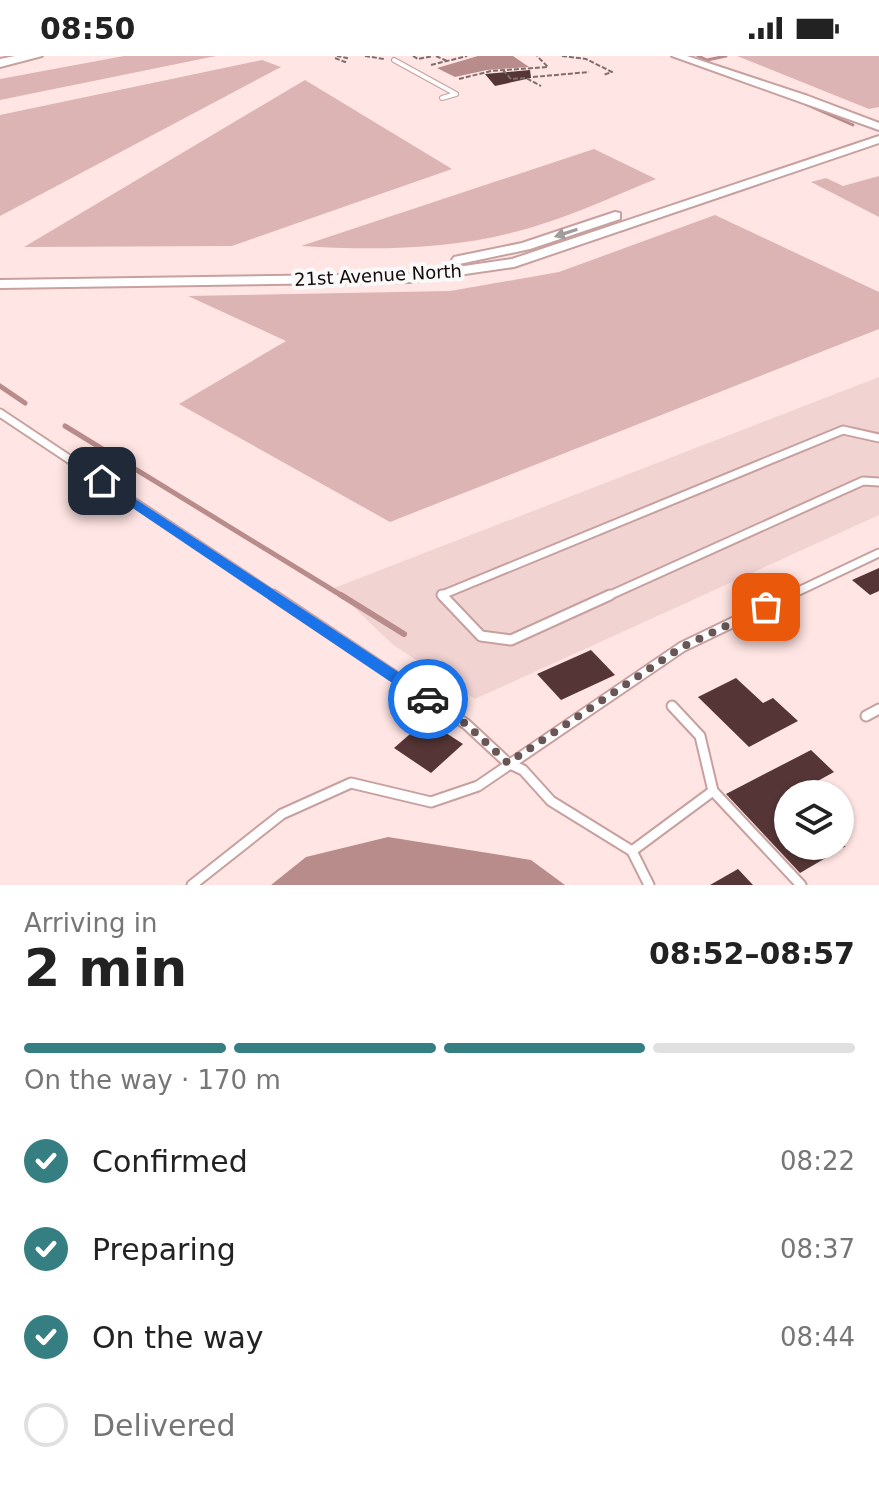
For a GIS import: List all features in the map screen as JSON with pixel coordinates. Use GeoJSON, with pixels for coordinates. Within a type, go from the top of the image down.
{"type":"FeatureCollection","features":[{"type":"Feature","properties":{"kind":"highway"},"geometry":{"type":"LineString","coordinates":[[0,63],[35,56]]}},
{"type":"Feature","properties":{"kind":"street"},"geometry":{"type":"LineString","coordinates":[[677,56],[804,98],[879,128]]}},
{"type":"Feature","properties":{"kind":"street","name":"21st Avenue North"},"geometry":{"type":"LineString","coordinates":[[0,272],[406,266],[466,260],[525,246],[879,128]]}},
{"type":"Feature","properties":{"kind":"street","name":"21st Avenue North"},"geometry":{"type":"LineString","coordinates":[[0,284],[410,278],[462,273],[544,253],[879,139]]}},
{"type":"Feature","properties":{"kind":"lane"},"geometry":{"type":"LineString","coordinates":[[394,60],[456,94],[442,98]]}},
{"type":"Feature","properties":{"kind":"lane"},"geometry":{"type":"LineString","coordinates":[[0,413],[466,724],[508,763],[523,770],[551,801],[632,851],[649,885]]}},
{"type":"Feature","properties":{"kind":"lane"},"geometry":{"type":"LineString","coordinates":[[879,438],[843,430],[442,595],[481,636],[511,640],[863,481],[879,482]]}},
{"type":"Feature","properties":{"kind":"lane"},"geometry":{"type":"LineString","coordinates":[[192,885],[282,814],[351,783],[431,802],[478,786],[682,647],[879,553]]}},
{"type":"Feature","properties":{"kind":"lane"},"geometry":{"type":"LineString","coordinates":[[672,706],[700,736],[713,791],[801,885]]}},
{"type":"Feature","properties":{"kind":"lane"},"geometry":{"type":"LineString","coordinates":[[866,716],[879,709]]}},
{"type":"Feature","properties":{"kind":"lane"},"geometry":{"type":"LineString","coordinates":[[632,851],[713,791]]}},
{"type":"Feature","properties":{"kind":"path"},"geometry":{"type":"LineString","coordinates":[[413,56],[418,59],[435,56],[448,62]]}},
{"type":"Feature","properties":{"kind":"path"},"geometry":{"type":"LineString","coordinates":[[431,65],[467,56]]}},
{"type":"Feature","properties":{"kind":"path"},"geometry":{"type":"LineString","coordinates":[[459,79],[503,70],[548,67],[539,56]]}},
{"type":"Feature","properties":{"kind":"path"},"geometry":{"type":"LineString","coordinates":[[562,56],[586,59],[612,72],[603,75]]}},
{"type":"Feature","properties":{"kind":"path"},"geometry":{"type":"LineString","coordinates":[[525,69],[533,77]]}},
{"type":"Feature","properties":{"kind":"path"},"geometry":{"type":"LineString","coordinates":[[503,70],[511,79],[589,72]]}},
{"type":"Feature","properties":{"kind":"path"},"geometry":{"type":"LineString","coordinates":[[526,78],[541,86]]}},
{"type":"Feature","properties":{"kind":"shaded area"},"geometry":{"type":"Polygon","coordinates":[[[124,56],[216,56],[0,100],[0,79],[124,56]]]}},
{"type":"Feature","properties":{"kind":"shaded area"},"geometry":{"type":"Polygon","coordinates":[[[478,56],[513,56],[529,67],[487,70],[455,77],[437,68],[478,56]]]}},
{"type":"Feature","properties":{"kind":"shaded area"},"geometry":{"type":"Polygon","coordinates":[[[737,56],[879,56],[879,107],[869,109],[737,56]]]}},
{"type":"Feature","properties":{"kind":"shaded area"},"geometry":{"type":"Polygon","coordinates":[[[262,60],[281,67],[0,216],[0,115],[262,60]]]}},
{"type":"Feature","properties":{"kind":"shaded area"},"geometry":{"type":"Polygon","coordinates":[[[305,80],[452,169],[232,246],[24,247],[305,80]]]}},
{"type":"Feature","properties":{"kind":"shaded area"},"geometry":{"type":"Polygon","coordinates":[[[594,149],[656,179],[557,219],[483,239],[422,247],[301,246],[594,149]]]}},
{"type":"Feature","properties":{"kind":"shaded area"},"geometry":{"type":"Polygon","coordinates":[[[879,176],[879,217],[811,182],[826,178],[843,186],[879,176]]]}},
{"type":"Feature","properties":{"kind":"shaded area"},"geometry":{"type":"Polygon","coordinates":[[[715,215],[879,292],[879,329],[390,522],[179,404],[286,341],[188,296],[450,291],[559,272],[715,215]]]}},
{"type":"Feature","properties":{"kind":"shaded area"},"geometry":{"type":"Polygon","coordinates":[[[879,377],[879,515],[475,699],[392,644],[334,588],[879,377]]]}},
{"type":"Feature","properties":{"kind":"shaded area"},"geometry":{"type":"Polygon","coordinates":[[[388,837],[531,860],[565,885],[271,885],[306,857],[388,837]]]}},
{"type":"Feature","properties":{"kind":"building"},"geometry":{"type":"Polygon","coordinates":[[[530,70],[531,78],[495,86],[485,74],[530,70]]]}},
{"type":"Feature","properties":{"kind":"building"},"geometry":{"type":"Polygon","coordinates":[[[879,568],[879,591],[870,595],[852,580],[879,568]]]}},
{"type":"Feature","properties":{"kind":"building"},"geometry":{"type":"Polygon","coordinates":[[[591,650],[615,675],[561,700],[537,674],[591,650]]]}},
{"type":"Feature","properties":{"kind":"building"},"geometry":{"type":"Polygon","coordinates":[[[736,678],[763,703],[773,698],[798,721],[749,747],[698,697],[736,678]]]}},
{"type":"Feature","properties":{"kind":"building"},"geometry":{"type":"Polygon","coordinates":[[[426,720],[463,744],[431,773],[394,748],[426,720]]]}},
{"type":"Feature","properties":{"kind":"building"},"geometry":{"type":"Polygon","coordinates":[[[811,750],[834,772],[819,780],[774,780],[774,845],[726,794],[811,750]]]}},
{"type":"Feature","properties":{"kind":"building"},"geometry":{"type":"Polygon","coordinates":[[[788,860],[822,860],[800,873],[788,860]]]}},
{"type":"Feature","properties":{"kind":"building"},"geometry":{"type":"Polygon","coordinates":[[[738,869],[753,885],[710,885],[738,869]]]}},
{"type":"Feature","properties":{"kind":"waterway"},"geometry":{"type":"LineString","coordinates":[[698,56],[707,60],[726,56]]}},
{"type":"Feature","properties":{"kind":"waterway"},"geometry":{"type":"LineString","coordinates":[[805,104],[853,125]]}},
{"type":"Feature","properties":{"kind":"waterway"},"geometry":{"type":"LineString","coordinates":[[0,386],[25,403]]}},
{"type":"Feature","properties":{"kind":"waterway"},"geometry":{"type":"LineString","coordinates":[[65,426],[344,597]]}},
{"type":"Feature","properties":{"kind":"waterway"},"geometry":{"type":"LineString","coordinates":[[341,595],[404,634]]}},
{"type":"Feature","properties":{"kind":"way so far"},"geometry":{"type":"LineString","coordinates":[[428,699],[466,724],[508,763],[682,647],[766,607]]}},
{"type":"Feature","properties":{"kind":"route"},"geometry":{"type":"LineString","coordinates":[[102,481],[428,699]]}}]}
